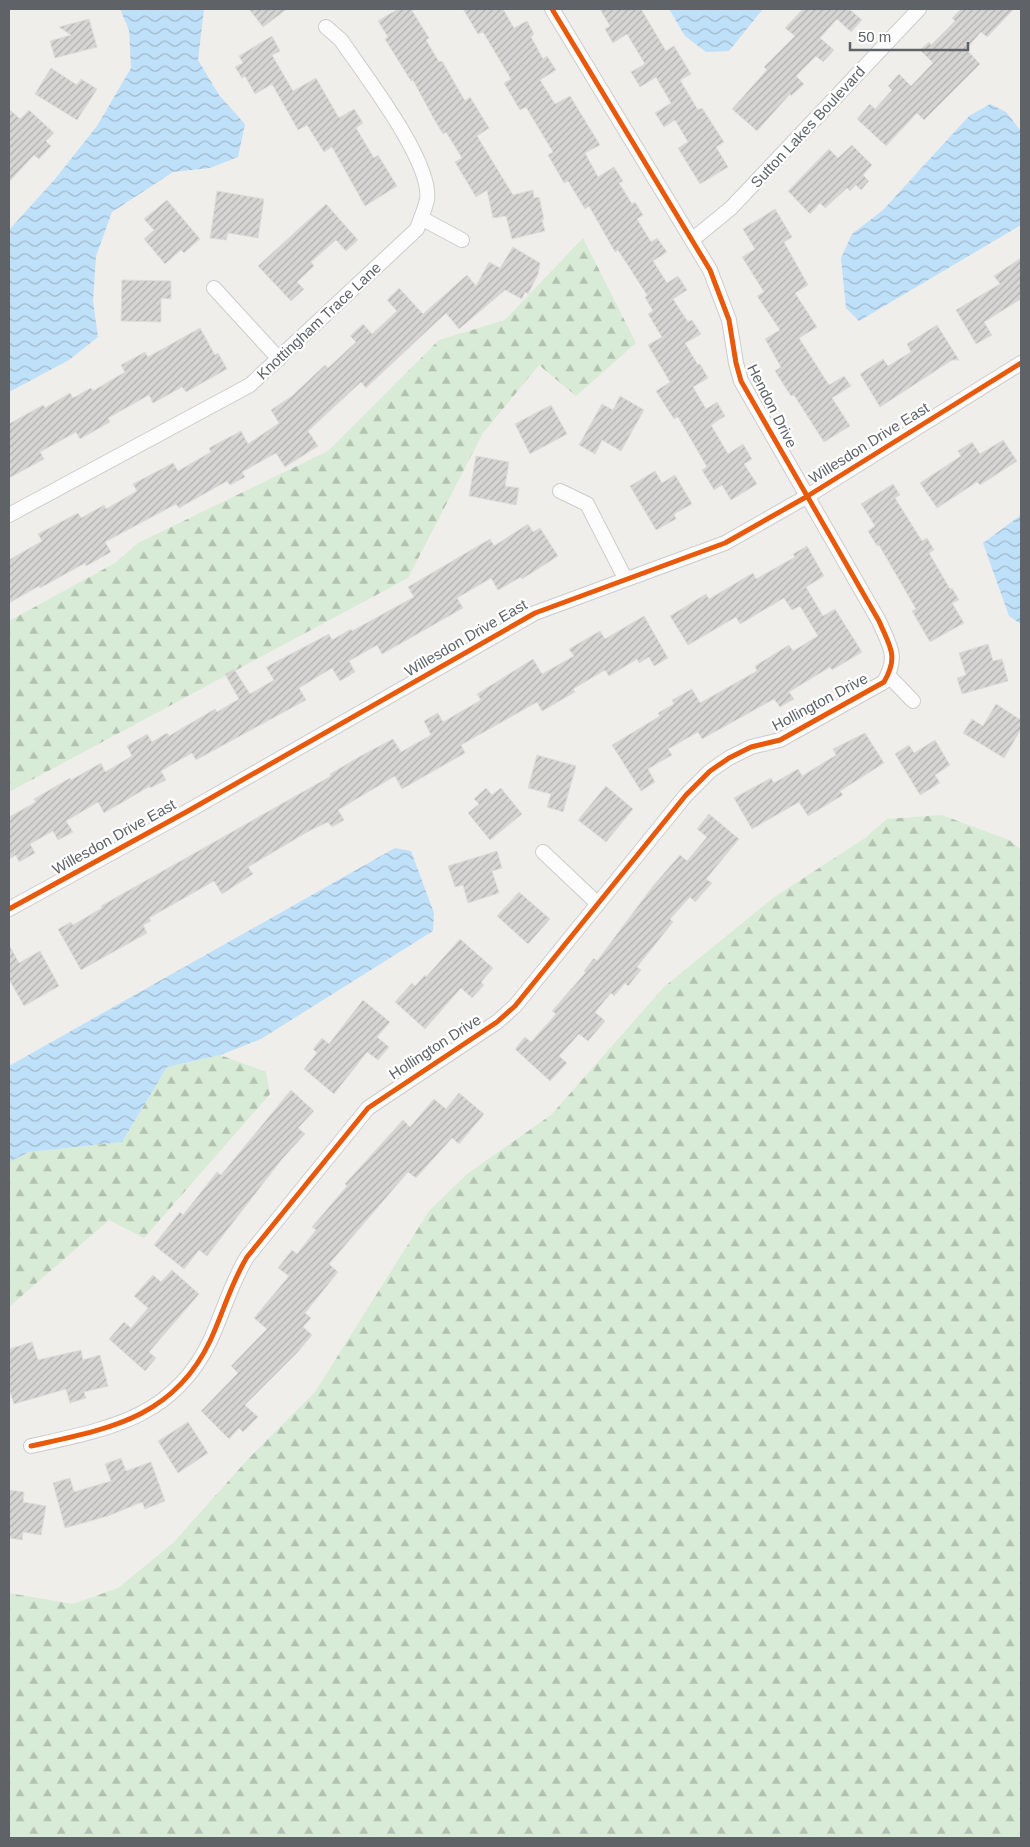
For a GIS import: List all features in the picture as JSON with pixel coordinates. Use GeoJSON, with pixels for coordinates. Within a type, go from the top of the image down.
{"type":"FeatureCollection","features":[{"type":"Feature","properties":{"kind":"street","name":"Hendon Drive"},"geometry":{"type":"LineString","coordinates":[[552,9],[710,270],[723,302],[742,380],[806,497],[879,621],[892,653],[892,668],[886,679]]}},
{"type":"Feature","properties":{"kind":"street","name":"Sutton Lakes Boulevard"},"geometry":{"type":"LineString","coordinates":[[692,240],[731,208],[918,9]]}},
{"type":"Feature","properties":{"kind":"street","name":"Knottingham Trace Lane"},"geometry":{"type":"LineString","coordinates":[[9,514],[250,385],[417,229],[427,199],[426,180],[418,158],[341,40],[326,27]]}},
{"type":"Feature","properties":{"kind":"street"},"geometry":{"type":"LineString","coordinates":[[421,218],[462,240]]}},
{"type":"Feature","properties":{"kind":"street"},"geometry":{"type":"LineString","coordinates":[[214,288],[279,358]]}},
{"type":"Feature","properties":{"kind":"street","name":"Willesdon Drive East"},"geometry":{"type":"LineString","coordinates":[[9,909],[188,811],[535,613],[625,578],[705,552],[806,497],[1021,363]]}},
{"type":"Feature","properties":{"kind":"street"},"geometry":{"type":"LineString","coordinates":[[560,491],[587,504],[625,578]]}},
{"type":"Feature","properties":{"kind":"street"},"geometry":{"type":"LineString","coordinates":[[886,679],[913,701]]}},
{"type":"Feature","properties":{"kind":"street","name":"Hollington Drive"},"geometry":{"type":"LineString","coordinates":[[31,1446],[105,1430],[127,1422],[160,1403],[183,1383],[210,1341],[238,1273],[247,1257],[368,1108],[497,1022],[515,1006],[686,795],[710,771],[751,747],[780,740],[886,679]]}},
{"type":"Feature","properties":{"kind":"street"},"geometry":{"type":"LineString","coordinates":[[543,852],[598,904]]}},
{"type":"Feature","properties":{"kind":"green space"},"geometry":{"type":"Polygon","coordinates":[[[583,238],[636,343],[576,396],[539,365],[483,433],[408,578],[9,792],[9,621],[115,563],[138,543],[328,451],[439,340],[505,320],[583,238]]]}},
{"type":"Feature","properties":{"kind":"green space"},"geometry":{"type":"Polygon","coordinates":[[[942,815],[1009,840],[1021,850],[1021,1838],[9,1838],[9,1593],[73,1604],[118,1588],[173,1543],[250,1457],[315,1392],[429,1211],[467,1174],[551,1115],[664,987],[773,898],[865,838],[887,819],[942,815]]]}},
{"type":"Feature","properties":{"kind":"green space"},"geometry":{"type":"Polygon","coordinates":[[[220,1055],[266,1072],[270,1094],[144,1238],[109,1220],[9,1307],[9,1162],[29,1152],[122,1142],[167,1067],[220,1055]]]}},
{"type":"Feature","properties":{"kind":"water"},"geometry":{"type":"Polygon","coordinates":[[[120,9],[204,9],[198,60],[219,95],[245,124],[238,157],[210,168],[173,172],[112,212],[96,256],[93,301],[98,337],[69,360],[9,392],[9,230],[55,179],[97,126],[131,68],[129,30],[120,9]]]}},
{"type":"Feature","properties":{"kind":"water"},"geometry":{"type":"Polygon","coordinates":[[[669,9],[763,9],[729,51],[706,52],[685,36],[669,9]]]}},
{"type":"Feature","properties":{"kind":"water"},"geometry":{"type":"Polygon","coordinates":[[[990,104],[1006,112],[1021,131],[1021,225],[859,321],[846,308],[841,258],[852,234],[883,210],[969,116],[990,104]]]}},
{"type":"Feature","properties":{"kind":"water"},"geometry":{"type":"Polygon","coordinates":[[[1021,515],[1021,624],[1009,616],[983,543],[1021,515]]]}},
{"type":"Feature","properties":{"kind":"water"},"geometry":{"type":"Polygon","coordinates":[[[395,848],[411,851],[434,913],[433,931],[261,1039],[220,1055],[167,1067],[122,1142],[29,1152],[9,1162],[9,1066],[395,848]]]}},
{"type":"Feature","properties":{"kind":"building"},"geometry":{"type":"Polygon","coordinates":[[[249,9],[287,9],[263,27],[249,9]]]}},
{"type":"Feature","properties":{"kind":"building"},"geometry":{"type":"Polygon","coordinates":[[[398,9],[411,9],[429,38],[426,40],[439,62],[442,61],[465,101],[470,97],[489,128],[477,136],[513,195],[533,190],[534,198],[539,197],[545,231],[512,239],[506,216],[493,218],[487,190],[476,197],[455,162],[462,158],[446,132],[443,134],[413,80],[411,81],[385,39],[388,37],[378,21],[398,9]]]}},
{"type":"Feature","properties":{"kind":"building"},"geometry":{"type":"Polygon","coordinates":[[[463,9],[503,9],[514,28],[527,21],[534,34],[531,37],[543,59],[547,56],[556,70],[540,80],[555,104],[570,96],[600,145],[585,153],[598,177],[614,167],[623,181],[619,183],[632,204],[635,202],[643,215],[637,219],[651,242],[657,238],[667,252],[653,261],[667,283],[678,276],[687,290],[673,299],[688,322],[692,320],[701,334],[685,343],[708,378],[693,387],[706,409],[717,402],[725,416],[711,425],[728,454],[743,444],[752,459],[744,464],[757,484],[731,500],[722,485],[714,490],[702,470],[707,467],[678,417],[674,419],[656,391],[670,382],[648,345],[662,337],[648,314],[653,311],[645,297],[647,295],[618,250],[615,252],[589,206],[585,209],[568,181],[564,183],[548,155],[553,152],[526,107],[520,110],[504,83],[511,79],[483,32],[478,34],[463,9]]]}},
{"type":"Feature","properties":{"kind":"building"},"geometry":{"type":"Polygon","coordinates":[[[600,9],[641,9],[666,51],[674,46],[691,74],[680,80],[698,110],[702,108],[724,142],[716,147],[728,167],[700,184],[678,148],[688,142],[675,120],[664,127],[655,113],[671,103],[656,77],[640,87],[631,72],[645,64],[627,34],[613,43],[605,29],[610,26],[600,9]]]}},
{"type":"Feature","properties":{"kind":"building"},"geometry":{"type":"Polygon","coordinates":[[[803,9],[849,9],[862,20],[851,32],[837,19],[820,38],[834,50],[823,62],[816,56],[796,76],[804,84],[791,96],[790,94],[757,131],[732,109],[767,70],[764,67],[795,36],[785,28],[803,9]]]}},
{"type":"Feature","properties":{"kind":"building"},"geometry":{"type":"Polygon","coordinates":[[[961,9],[1014,9],[987,37],[981,32],[966,49],[980,64],[924,120],[917,113],[886,146],[857,119],[870,104],[875,109],[892,90],[888,86],[899,74],[911,86],[933,63],[920,50],[929,42],[931,45],[955,21],[952,18],[961,9]]]}},
{"type":"Feature","properties":{"kind":"building"},"geometry":{"type":"Polygon","coordinates":[[[89,19],[97,47],[55,58],[50,41],[71,35],[59,27],[89,19]]]}},
{"type":"Feature","properties":{"kind":"building"},"geometry":{"type":"Polygon","coordinates":[[[272,36],[280,51],[272,55],[293,91],[316,78],[339,118],[354,109],[363,123],[356,128],[374,158],[378,155],[397,186],[365,206],[332,147],[324,152],[307,125],[298,130],[272,84],[255,94],[245,76],[242,78],[235,67],[243,63],[239,56],[272,36]]]}},
{"type":"Feature","properties":{"kind":"building"},"geometry":{"type":"Polygon","coordinates":[[[51,68],[77,85],[81,79],[97,89],[77,120],[35,94],[51,68]]]}},
{"type":"Feature","properties":{"kind":"building"},"geometry":{"type":"Polygon","coordinates":[[[9,109],[20,119],[29,110],[54,133],[46,141],[51,146],[39,159],[34,155],[9,182],[9,109]]]}},
{"type":"Feature","properties":{"kind":"building"},"geometry":{"type":"Polygon","coordinates":[[[852,145],[872,165],[863,175],[869,181],[861,190],[856,185],[850,191],[847,188],[825,208],[820,203],[810,214],[788,191],[829,149],[838,158],[852,145]]]}},
{"type":"Feature","properties":{"kind":"building"},"geometry":{"type":"Polygon","coordinates":[[[217,191],[264,199],[258,238],[228,233],[226,240],[210,238],[217,191]]]}},
{"type":"Feature","properties":{"kind":"building"},"geometry":{"type":"Polygon","coordinates":[[[167,200],[200,239],[184,253],[181,250],[165,264],[144,239],[154,230],[144,219],[167,200]]]}},
{"type":"Feature","properties":{"kind":"building"},"geometry":{"type":"Polygon","coordinates":[[[326,204],[358,240],[346,251],[336,240],[311,262],[314,266],[297,282],[304,289],[291,301],[258,266],[326,204]]]}},
{"type":"Feature","properties":{"kind":"building"},"geometry":{"type":"Polygon","coordinates":[[[775,209],[792,237],[784,242],[808,285],[795,293],[817,327],[799,338],[829,385],[844,376],[851,386],[832,398],[850,426],[824,442],[794,395],[791,396],[775,371],[781,367],[765,339],[780,330],[757,296],[764,292],[742,257],[755,249],[743,229],[775,209]]]}},
{"type":"Feature","properties":{"kind":"building"},"geometry":{"type":"Polygon","coordinates":[[[513,247],[540,263],[538,274],[528,294],[525,292],[522,299],[505,290],[459,329],[446,313],[366,388],[361,382],[308,431],[318,446],[285,467],[276,453],[242,472],[245,477],[230,485],[227,481],[179,508],[176,504],[105,542],[111,552],[86,566],[85,563],[40,588],[39,586],[9,603],[9,560],[42,541],[38,534],[78,513],[81,518],[104,505],[106,509],[137,491],[133,484],[173,463],[178,471],[211,452],[209,448],[241,431],[248,444],[279,423],[271,410],[292,396],[325,365],[328,368],[356,342],[350,336],[363,324],[372,334],[397,311],[387,300],[399,288],[423,314],[467,275],[476,286],[489,262],[500,268],[513,247]]]}},
{"type":"Feature","properties":{"kind":"building"},"geometry":{"type":"Polygon","coordinates":[[[1021,258],[1021,299],[984,322],[992,335],[976,344],[956,310],[1000,284],[994,276],[1021,258]]]}},
{"type":"Feature","properties":{"kind":"building"},"geometry":{"type":"Polygon","coordinates":[[[122,280],[171,281],[171,299],[161,298],[161,322],[121,321],[122,280]]]}},
{"type":"Feature","properties":{"kind":"building"},"geometry":{"type":"Polygon","coordinates":[[[937,325],[959,360],[952,360],[880,407],[860,374],[883,359],[888,366],[911,352],[907,344],[937,325]]]}},
{"type":"Feature","properties":{"kind":"building"},"geometry":{"type":"Polygon","coordinates":[[[200,328],[215,355],[218,353],[227,369],[186,392],[182,387],[153,403],[149,395],[108,418],[110,422],[80,439],[76,432],[40,452],[44,459],[9,478],[9,424],[43,405],[45,408],[70,393],[73,398],[91,388],[93,391],[125,372],[121,365],[145,352],[148,357],[200,328]]]}},
{"type":"Feature","properties":{"kind":"building"},"geometry":{"type":"Polygon","coordinates":[[[620,396],[644,410],[621,451],[602,440],[595,454],[579,445],[602,404],[613,410],[620,396]]]}},
{"type":"Feature","properties":{"kind":"building"},"geometry":{"type":"Polygon","coordinates":[[[551,405],[567,434],[530,454],[515,424],[551,405]]]}},
{"type":"Feature","properties":{"kind":"building"},"geometry":{"type":"Polygon","coordinates":[[[1003,440],[1017,461],[980,485],[977,482],[937,508],[920,483],[961,456],[958,451],[972,442],[980,454],[1003,440]]]}},
{"type":"Feature","properties":{"kind":"building"},"geometry":{"type":"Polygon","coordinates":[[[476,456],[509,462],[505,486],[519,488],[516,505],[469,496],[476,456]]]}},
{"type":"Feature","properties":{"kind":"building"},"geometry":{"type":"Polygon","coordinates":[[[655,471],[662,483],[675,475],[692,504],[674,514],[676,519],[656,530],[630,486],[655,471]]]}},
{"type":"Feature","properties":{"kind":"building"},"geometry":{"type":"Polygon","coordinates":[[[893,484],[900,495],[895,498],[922,541],[927,538],[934,550],[929,553],[950,589],[952,588],[959,600],[952,603],[964,623],[930,642],[912,611],[916,609],[879,545],[877,546],[868,531],[875,526],[861,504],[893,484]]]}},
{"type":"Feature","properties":{"kind":"building"},"geometry":{"type":"Polygon","coordinates":[[[528,524],[533,532],[540,528],[558,556],[522,579],[521,577],[498,590],[491,578],[457,598],[463,608],[382,654],[377,645],[349,661],[355,672],[340,681],[332,668],[299,688],[306,700],[196,760],[192,753],[161,771],[166,780],[150,788],[150,786],[104,813],[98,802],[66,821],[73,832],[58,840],[53,831],[30,844],[35,853],[19,862],[16,855],[9,859],[9,817],[36,802],[34,799],[70,778],[71,780],[101,763],[105,772],[132,756],[127,746],[147,734],[152,742],[167,733],[169,736],[215,709],[217,712],[239,699],[225,674],[234,669],[250,694],[274,680],[266,667],[329,634],[332,640],[351,629],[352,631],[414,597],[408,587],[490,539],[494,546],[528,524]]]}},
{"type":"Feature","properties":{"kind":"building"},"geometry":{"type":"Polygon","coordinates":[[[807,546],[824,576],[806,587],[823,616],[835,609],[862,652],[832,670],[830,667],[789,692],[794,699],[780,707],[774,699],[702,739],[698,732],[668,749],[672,755],[648,769],[655,782],[641,791],[612,745],[660,716],[658,713],[674,704],[672,700],[692,689],[700,703],[757,671],[755,666],[789,645],[793,651],[818,636],[800,606],[792,610],[784,598],[740,624],[736,617],[688,645],[670,616],[706,594],[709,599],[753,573],[756,579],[795,557],[793,554],[807,546]]]}},
{"type":"Feature","properties":{"kind":"building"},"geometry":{"type":"Polygon","coordinates":[[[644,616],[668,658],[654,666],[649,657],[639,663],[637,659],[609,676],[605,670],[573,689],[575,692],[542,711],[537,702],[461,745],[465,753],[402,789],[395,776],[338,810],[344,820],[332,827],[328,822],[309,831],[248,867],[253,874],[222,894],[214,881],[149,918],[151,921],[143,925],[147,933],[81,970],[58,929],[71,922],[73,925],[102,908],[101,906],[331,776],[330,774],[366,753],[393,739],[401,752],[431,735],[424,721],[438,713],[443,722],[481,700],[477,694],[533,659],[542,674],[574,656],[569,649],[600,631],[605,639],[644,616]]]}},
{"type":"Feature","properties":{"kind":"building"},"geometry":{"type":"Polygon","coordinates":[[[988,644],[993,661],[1002,659],[1008,681],[962,694],[957,678],[966,675],[959,653],[988,644]]]}},
{"type":"Feature","properties":{"kind":"building"},"geometry":{"type":"Polygon","coordinates":[[[996,704],[1021,720],[1021,729],[1004,758],[963,733],[972,719],[983,726],[996,704]]]}},
{"type":"Feature","properties":{"kind":"building"},"geometry":{"type":"Polygon","coordinates":[[[865,733],[884,763],[840,791],[843,795],[808,816],[799,802],[752,829],[734,798],[771,778],[774,783],[798,769],[802,776],[836,755],[833,749],[865,733]]]}},
{"type":"Feature","properties":{"kind":"building"},"geometry":{"type":"Polygon","coordinates":[[[935,740],[950,765],[935,775],[940,783],[920,795],[895,754],[909,745],[914,753],[935,740]]]}},
{"type":"Feature","properties":{"kind":"building"},"geometry":{"type":"Polygon","coordinates":[[[537,755],[576,766],[563,812],[547,807],[551,794],[528,788],[537,755]]]}},
{"type":"Feature","properties":{"kind":"building"},"geometry":{"type":"Polygon","coordinates":[[[606,786],[633,809],[606,842],[578,820],[606,786]]]}},
{"type":"Feature","properties":{"kind":"building"},"geometry":{"type":"Polygon","coordinates":[[[486,788],[492,795],[501,788],[522,814],[490,840],[468,813],[479,804],[474,799],[486,788]]]}},
{"type":"Feature","properties":{"kind":"building"},"geometry":{"type":"Polygon","coordinates":[[[709,814],[739,839],[706,879],[712,883],[695,902],[690,897],[670,919],[673,922],[637,967],[641,970],[628,986],[625,983],[614,996],[611,993],[595,1012],[605,1021],[588,1041],[579,1034],[559,1056],[567,1063],[550,1081],[515,1049],[525,1037],[531,1042],[556,1014],[552,1011],[586,972],[584,971],[594,958],[597,961],[653,886],[680,855],[687,861],[707,837],[697,829],[709,814]]]}},
{"type":"Feature","properties":{"kind":"building"},"geometry":{"type":"Polygon","coordinates":[[[497,851],[502,868],[492,871],[499,893],[468,903],[463,885],[455,887],[448,866],[497,851]]]}},
{"type":"Feature","properties":{"kind":"building"},"geometry":{"type":"Polygon","coordinates":[[[519,892],[550,919],[528,944],[497,916],[519,892]]]}},
{"type":"Feature","properties":{"kind":"building"},"geometry":{"type":"Polygon","coordinates":[[[460,939],[493,968],[481,982],[484,985],[472,998],[461,988],[425,1029],[395,1002],[412,983],[415,986],[425,975],[426,977],[460,939]]]}},
{"type":"Feature","properties":{"kind":"building"},"geometry":{"type":"Polygon","coordinates":[[[9,945],[19,963],[40,951],[59,986],[24,1006],[9,979],[9,945]]]}},
{"type":"Feature","properties":{"kind":"building"},"geometry":{"type":"Polygon","coordinates":[[[363,1000],[390,1022],[377,1037],[389,1047],[378,1060],[367,1052],[334,1094],[304,1069],[317,1053],[313,1049],[322,1038],[329,1044],[363,1000]]]}},
{"type":"Feature","properties":{"kind":"building"},"geometry":{"type":"Polygon","coordinates":[[[291,1090],[314,1111],[298,1128],[305,1134],[282,1159],[207,1256],[199,1250],[184,1269],[154,1245],[180,1212],[183,1215],[217,1172],[221,1175],[291,1090]]]}},
{"type":"Feature","properties":{"kind":"building"},"geometry":{"type":"Polygon","coordinates":[[[459,1093],[484,1114],[459,1144],[452,1138],[416,1178],[408,1172],[329,1264],[338,1272],[305,1313],[311,1318],[303,1327],[312,1335],[297,1353],[245,1405],[258,1417],[243,1432],[239,1428],[229,1439],[201,1411],[238,1373],[231,1366],[267,1329],[254,1318],[289,1276],[278,1268],[292,1250],[297,1254],[316,1230],[312,1227],[347,1186],[345,1184],[403,1120],[410,1127],[434,1099],[446,1109],[459,1093]]]}},
{"type":"Feature","properties":{"kind":"building"},"geometry":{"type":"Polygon","coordinates":[[[172,1270],[199,1294],[149,1352],[156,1358],[145,1371],[109,1339],[124,1322],[131,1328],[148,1308],[134,1296],[153,1275],[161,1282],[172,1270]]]}},
{"type":"Feature","properties":{"kind":"building"},"geometry":{"type":"Polygon","coordinates":[[[32,1342],[38,1360],[81,1350],[83,1360],[100,1355],[108,1386],[84,1392],[86,1398],[70,1403],[66,1389],[14,1404],[9,1389],[9,1349],[32,1342]]]}},
{"type":"Feature","properties":{"kind":"building"},"geometry":{"type":"Polygon","coordinates":[[[188,1422],[208,1453],[178,1473],[158,1441],[188,1422]]]}},
{"type":"Feature","properties":{"kind":"building"},"geometry":{"type":"Polygon","coordinates":[[[121,1458],[126,1471],[151,1462],[165,1501],[145,1509],[142,1502],[108,1516],[65,1528],[53,1483],[70,1478],[74,1492],[111,1481],[105,1464],[121,1458]]]}},
{"type":"Feature","properties":{"kind":"building"},"geometry":{"type":"Polygon","coordinates":[[[9,1490],[24,1492],[23,1502],[46,1506],[41,1535],[23,1532],[22,1540],[9,1538],[9,1490]]]}},
{"type":"Feature","properties":{"kind":"cycle path"},"geometry":{"type":"LineString","coordinates":[[31,1446],[111,1426],[157,1404],[177,1388],[195,1367],[210,1341],[236,1277],[247,1257],[368,1108],[497,1022],[515,1006],[686,795],[710,771],[729,758],[751,747],[780,740],[884,682],[889,673],[892,658],[891,652],[879,621],[741,381],[729,320],[710,270],[552,9]]}},
{"type":"Feature","properties":{"kind":"cycle path"},"geometry":{"type":"LineString","coordinates":[[9,909],[188,811],[535,613],[725,543],[806,497],[1021,363]]}}]}
